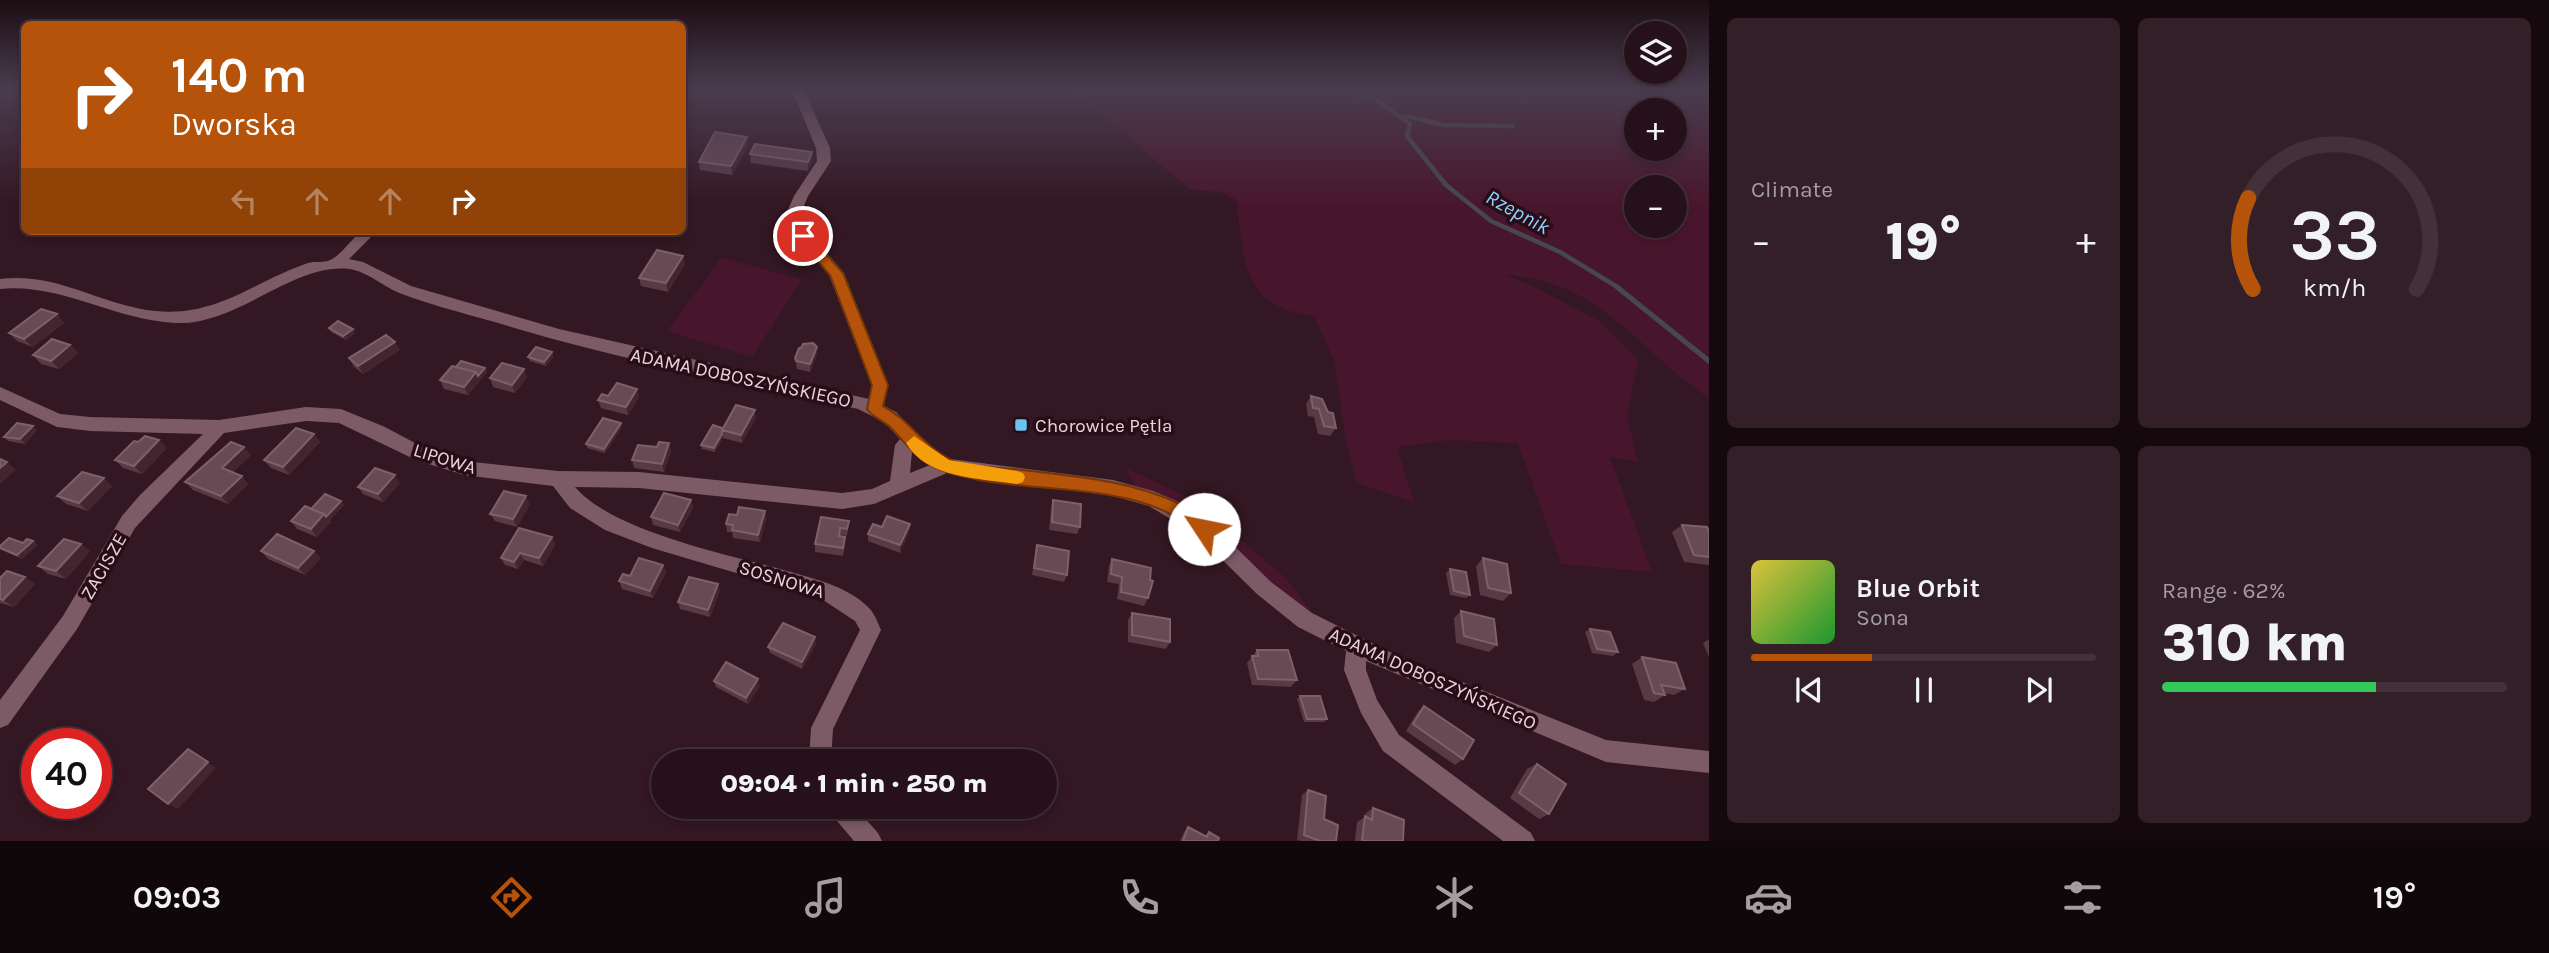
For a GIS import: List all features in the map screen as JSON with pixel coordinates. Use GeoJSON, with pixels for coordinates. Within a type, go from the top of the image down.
{"type":"FeatureCollection","features":[{"type":"Feature","properties":{"kind":"street"},"geometry":{"type":"LineString","coordinates":[[814,127],[823,148],[824,161],[790,221],[836,273],[880,385],[875,409]]}},
{"type":"Feature","properties":{"kind":"street"},"geometry":{"type":"LineString","coordinates":[[336,263],[366,235]]}},
{"type":"Feature","properties":{"kind":"street","name":"ADAMA DOBOSZYŃSKIEGO"},"geometry":{"type":"LineString","coordinates":[[0,284],[19,282],[49,285],[139,314],[163,318],[191,317],[227,308],[313,267],[336,263],[358,266],[406,290],[559,335],[862,403],[890,417],[930,457],[946,466],[1113,488],[1153,499],[1188,515],[1264,589],[1305,620],[1357,646],[1535,724],[1606,751],[1709,761]]}},
{"type":"Feature","properties":{"kind":"street","name":"LIPOWA"},"geometry":{"type":"LineString","coordinates":[[0,393],[57,420],[219,426],[306,414],[341,416],[422,455],[464,468],[558,479],[639,480],[842,501],[874,496],[946,466]]}},
{"type":"Feature","properties":{"kind":"street","name":"ZACISZE"},"geometry":{"type":"LineString","coordinates":[[0,717],[33,677],[63,632],[138,510],[203,447],[219,426]]}},
{"type":"Feature","properties":{"kind":"street"},"geometry":{"type":"LineString","coordinates":[[899,485],[904,445],[912,440]]}},
{"type":"Feature","properties":{"kind":"street","name":"SOSNOWA"},"geometry":{"type":"LineString","coordinates":[[558,479],[578,502],[612,524],[652,540],[826,591],[862,614],[871,630],[822,728],[821,749]]}},
{"type":"Feature","properties":{"kind":"street"},"geometry":{"type":"LineString","coordinates":[[1357,646],[1355,670],[1369,706],[1391,743],[1523,841]]}},
{"type":"Feature","properties":{"kind":"street"},"geometry":{"type":"LineString","coordinates":[[851,819],[870,841]]}},
{"type":"Feature","properties":{"kind":"shaded area"},"geometry":{"type":"Polygon","coordinates":[[[1117,127],[1624,127],[1624,161],[1687,161],[1687,127],[1709,127],[1709,398],[1593,303],[1538,280],[1505,275],[1531,285],[1599,321],[1638,360],[1627,415],[1638,462],[1610,457],[1652,572],[1561,564],[1518,443],[1451,440],[1397,447],[1414,502],[1357,483],[1345,437],[1335,362],[1314,316],[1290,311],[1272,303],[1259,291],[1245,261],[1236,200],[1222,192],[1191,190],[1117,127]]]}},
{"type":"Feature","properties":{"kind":"shaded area"},"geometry":{"type":"Polygon","coordinates":[[[722,257],[802,280],[752,357],[667,331],[722,257]]]}},
{"type":"Feature","properties":{"kind":"shaded area"},"geometry":{"type":"Polygon","coordinates":[[[1126,468],[1190,498],[1286,578],[1311,611],[1295,605],[1134,486],[1126,468]]]}},
{"type":"Feature","properties":{"kind":"building"},"geometry":{"type":"Polygon","coordinates":[[[715,132],[747,137],[731,166],[699,162],[715,132]]]}},
{"type":"Feature","properties":{"kind":"building"},"geometry":{"type":"Polygon","coordinates":[[[755,144],[812,152],[808,162],[750,154],[755,144]]]}},
{"type":"Feature","properties":{"kind":"building"},"geometry":{"type":"Polygon","coordinates":[[[657,250],[683,256],[666,283],[639,278],[657,250]]]}},
{"type":"Feature","properties":{"kind":"building"},"geometry":{"type":"Polygon","coordinates":[[[41,309],[57,314],[24,339],[9,333],[41,309]]]}},
{"type":"Feature","properties":{"kind":"building"},"geometry":{"type":"Polygon","coordinates":[[[338,321],[353,329],[343,336],[329,328],[338,321]]]}},
{"type":"Feature","properties":{"kind":"building"},"geometry":{"type":"Polygon","coordinates":[[[386,335],[395,342],[358,366],[349,358],[386,335]]]}},
{"type":"Feature","properties":{"kind":"building"},"geometry":{"type":"Polygon","coordinates":[[[52,339],[70,345],[51,361],[33,355],[52,339]]]}},
{"type":"Feature","properties":{"kind":"building"},"geometry":{"type":"Polygon","coordinates":[[[813,343],[817,347],[810,364],[796,361],[799,348],[803,344],[813,343]]]}},
{"type":"Feature","properties":{"kind":"building"},"geometry":{"type":"Polygon","coordinates":[[[536,347],[552,352],[544,362],[528,357],[536,347]]]}},
{"type":"Feature","properties":{"kind":"building"},"geometry":{"type":"Polygon","coordinates":[[[461,361],[485,368],[478,376],[476,372],[456,367],[461,361]]]}},
{"type":"Feature","properties":{"kind":"building"},"geometry":{"type":"Polygon","coordinates":[[[502,363],[524,369],[512,385],[490,378],[502,363]]]}},
{"type":"Feature","properties":{"kind":"building"},"geometry":{"type":"Polygon","coordinates":[[[452,366],[476,372],[464,387],[440,380],[452,366]]]}},
{"type":"Feature","properties":{"kind":"building"},"geometry":{"type":"Polygon","coordinates":[[[617,383],[637,389],[626,407],[598,400],[602,394],[608,396],[617,383]]]}},
{"type":"Feature","properties":{"kind":"building"},"geometry":{"type":"Polygon","coordinates":[[[1311,396],[1322,399],[1328,412],[1333,413],[1336,428],[1324,426],[1319,409],[1313,408],[1311,396]]]}},
{"type":"Feature","properties":{"kind":"building"},"geometry":{"type":"Polygon","coordinates":[[[736,405],[755,410],[741,435],[722,430],[736,405]]]}},
{"type":"Feature","properties":{"kind":"building"},"geometry":{"type":"Polygon","coordinates":[[[603,418],[621,423],[604,449],[586,444],[603,418]]]}},
{"type":"Feature","properties":{"kind":"building"},"geometry":{"type":"Polygon","coordinates":[[[17,423],[33,426],[20,439],[4,437],[17,423]]]}},
{"type":"Feature","properties":{"kind":"building"},"geometry":{"type":"Polygon","coordinates":[[[713,425],[722,428],[722,434],[714,448],[701,445],[713,425]]]}},
{"type":"Feature","properties":{"kind":"building"},"geometry":{"type":"Polygon","coordinates":[[[296,428],[314,434],[283,467],[264,460],[296,428]]]}},
{"type":"Feature","properties":{"kind":"building"},"geometry":{"type":"Polygon","coordinates":[[[145,436],[159,440],[134,466],[115,460],[134,441],[138,442],[145,436]]]}},
{"type":"Feature","properties":{"kind":"building"},"geometry":{"type":"Polygon","coordinates":[[[231,442],[244,447],[222,468],[242,476],[221,496],[185,482],[231,442]]]}},
{"type":"Feature","properties":{"kind":"building"},"geometry":{"type":"Polygon","coordinates":[[[659,442],[669,443],[662,464],[632,460],[638,445],[657,447],[659,442]]]}},
{"type":"Feature","properties":{"kind":"building"},"geometry":{"type":"Polygon","coordinates":[[[0,459],[7,462],[0,468],[0,459]]]}},
{"type":"Feature","properties":{"kind":"building"},"geometry":{"type":"Polygon","coordinates":[[[375,468],[395,475],[378,494],[358,487],[375,468]]]}},
{"type":"Feature","properties":{"kind":"building"},"geometry":{"type":"Polygon","coordinates":[[[82,472],[104,478],[79,503],[57,496],[82,472]]]}},
{"type":"Feature","properties":{"kind":"building"},"geometry":{"type":"Polygon","coordinates":[[[504,491],[526,496],[513,519],[490,514],[504,491]]]}},
{"type":"Feature","properties":{"kind":"building"},"geometry":{"type":"Polygon","coordinates":[[[664,493],[691,500],[678,525],[651,517],[664,493]]]}},
{"type":"Feature","properties":{"kind":"building"},"geometry":{"type":"Polygon","coordinates":[[[325,494],[341,501],[326,517],[311,509],[325,494]]]}},
{"type":"Feature","properties":{"kind":"building"},"geometry":{"type":"Polygon","coordinates":[[[1053,500],[1081,504],[1080,527],[1052,522],[1053,500]]]}},
{"type":"Feature","properties":{"kind":"building"},"geometry":{"type":"Polygon","coordinates":[[[305,506],[324,514],[311,529],[291,521],[305,506]]]}},
{"type":"Feature","properties":{"kind":"building"},"geometry":{"type":"Polygon","coordinates":[[[739,507],[765,511],[758,535],[732,530],[733,525],[726,524],[729,514],[737,515],[739,507]]]}},
{"type":"Feature","properties":{"kind":"building"},"geometry":{"type":"Polygon","coordinates":[[[887,516],[910,524],[900,545],[868,534],[873,524],[882,527],[887,516]]]}},
{"type":"Feature","properties":{"kind":"building"},"geometry":{"type":"Polygon","coordinates":[[[821,517],[849,521],[847,529],[840,528],[839,536],[845,537],[843,548],[815,544],[821,517]]]}},
{"type":"Feature","properties":{"kind":"building"},"geometry":{"type":"Polygon","coordinates":[[[1682,525],[1707,527],[1709,557],[1694,555],[1682,525]]]}},
{"type":"Feature","properties":{"kind":"building"},"geometry":{"type":"Polygon","coordinates":[[[519,528],[552,537],[539,558],[520,553],[514,562],[501,558],[519,528]]]}},
{"type":"Feature","properties":{"kind":"building"},"geometry":{"type":"Polygon","coordinates":[[[277,534],[314,551],[298,568],[261,551],[277,534]]]}},
{"type":"Feature","properties":{"kind":"building"},"geometry":{"type":"Polygon","coordinates":[[[9,538],[23,543],[27,539],[33,541],[17,555],[0,548],[9,538]]]}},
{"type":"Feature","properties":{"kind":"building"},"geometry":{"type":"Polygon","coordinates":[[[64,539],[81,544],[56,571],[38,566],[64,539]]]}},
{"type":"Feature","properties":{"kind":"building"},"geometry":{"type":"Polygon","coordinates":[[[1037,545],[1069,551],[1067,575],[1034,568],[1037,545]]]}},
{"type":"Feature","properties":{"kind":"building"},"geometry":{"type":"Polygon","coordinates":[[[639,558],[663,565],[650,591],[619,581],[623,574],[630,576],[639,558]]]}},
{"type":"Feature","properties":{"kind":"building"},"geometry":{"type":"Polygon","coordinates":[[[1483,558],[1507,564],[1511,593],[1488,588],[1483,558]]]}},
{"type":"Feature","properties":{"kind":"building"},"geometry":{"type":"Polygon","coordinates":[[[1112,559],[1151,568],[1150,580],[1153,581],[1148,598],[1121,592],[1122,577],[1111,574],[1112,559]]]}},
{"type":"Feature","properties":{"kind":"building"},"geometry":{"type":"Polygon","coordinates":[[[1450,569],[1466,572],[1470,595],[1454,591],[1450,569]]]}},
{"type":"Feature","properties":{"kind":"building"},"geometry":{"type":"Polygon","coordinates":[[[7,571],[25,577],[3,600],[0,599],[0,578],[7,571]]]}},
{"type":"Feature","properties":{"kind":"building"},"geometry":{"type":"Polygon","coordinates":[[[689,577],[718,584],[708,610],[678,602],[689,577]]]}},
{"type":"Feature","properties":{"kind":"building"},"geometry":{"type":"Polygon","coordinates":[[[1461,611],[1494,619],[1497,645],[1464,636],[1461,611]]]}},
{"type":"Feature","properties":{"kind":"building"},"geometry":{"type":"Polygon","coordinates":[[[1132,613],[1170,619],[1170,642],[1132,635],[1132,613]]]}},
{"type":"Feature","properties":{"kind":"building"},"geometry":{"type":"Polygon","coordinates":[[[783,623],[815,637],[802,662],[768,647],[783,623]]]}},
{"type":"Feature","properties":{"kind":"building"},"geometry":{"type":"Polygon","coordinates":[[[1590,629],[1610,632],[1618,652],[1597,649],[1590,629]]]}},
{"type":"Feature","properties":{"kind":"building"},"geometry":{"type":"Polygon","coordinates":[[[1257,650],[1288,650],[1297,680],[1258,679],[1252,656],[1258,656],[1257,650]]]}},
{"type":"Feature","properties":{"kind":"building"},"geometry":{"type":"Polygon","coordinates":[[[1642,657],[1676,663],[1685,689],[1661,685],[1665,695],[1654,693],[1642,657]]]}},
{"type":"Feature","properties":{"kind":"building"},"geometry":{"type":"Polygon","coordinates":[[[726,662],[758,679],[746,698],[714,681],[726,662]]]}},
{"type":"Feature","properties":{"kind":"building"},"geometry":{"type":"Polygon","coordinates":[[[1300,696],[1320,696],[1327,719],[1307,719],[1300,696]]]}},
{"type":"Feature","properties":{"kind":"building"},"geometry":{"type":"Polygon","coordinates":[[[1424,706],[1474,740],[1463,759],[1413,724],[1424,706]]]}},
{"type":"Feature","properties":{"kind":"building"},"geometry":{"type":"Polygon","coordinates":[[[188,749],[208,762],[168,804],[148,789],[188,749]]]}},
{"type":"Feature","properties":{"kind":"building"},"geometry":{"type":"Polygon","coordinates":[[[1537,764],[1566,784],[1549,814],[1519,793],[1537,764]]]}},
{"type":"Feature","properties":{"kind":"building"},"geometry":{"type":"Polygon","coordinates":[[[1308,790],[1326,796],[1324,819],[1338,825],[1336,841],[1320,841],[1304,835],[1308,790]]]}},
{"type":"Feature","properties":{"kind":"building"},"geometry":{"type":"Polygon","coordinates":[[[1373,808],[1404,820],[1403,841],[1362,840],[1365,816],[1372,820],[1373,808]]]}},
{"type":"Feature","properties":{"kind":"building"},"geometry":{"type":"Polygon","coordinates":[[[1188,827],[1207,837],[1209,832],[1219,838],[1218,841],[1183,841],[1188,827]]]}},
{"type":"Feature","properties":{"kind":"waterway","name":"Rzepnik"},"geometry":{"type":"LineString","coordinates":[[1409,127],[1407,136],[1446,185],[1491,221],[1560,252],[1619,288]]}},
{"type":"Feature","properties":{"kind":"waterway","name":"Rzepnik"},"geometry":{"type":"LineString","coordinates":[[1617,287],[1709,361]]}},
{"type":"Feature","properties":{"kind":"slow traffic"},"geometry":{"type":"LineString","coordinates":[[914,443],[930,457],[958,470],[1017,477]]}},
{"type":"Feature","properties":{"kind":"place","name":"Chorowice Pętla"},"geometry":{"type":"Point","coordinates":[1021,425]}},
{"type":"Feature","properties":{"kind":"route"},"geometry":{"type":"LineString","coordinates":[[803,236],[836,273],[880,385],[875,409],[890,417],[930,457],[958,470],[1113,488],[1153,499],[1188,515],[1204,529]]}}]}
